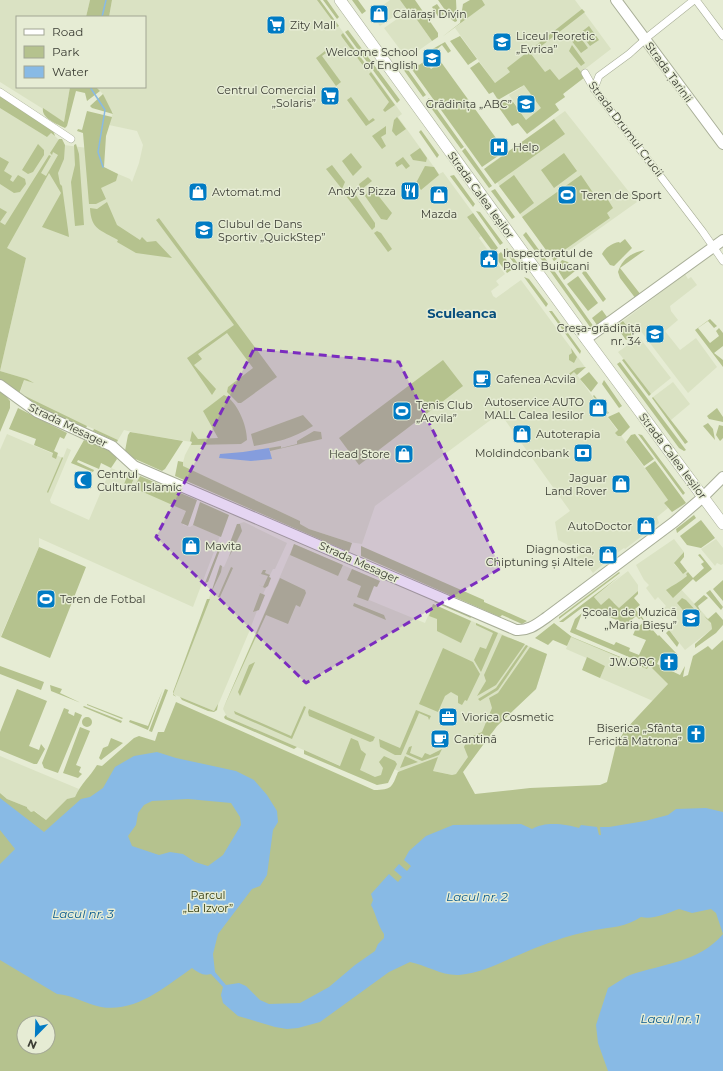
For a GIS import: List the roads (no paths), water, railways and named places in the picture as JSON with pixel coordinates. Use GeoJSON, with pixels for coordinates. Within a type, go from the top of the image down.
{"type":"FeatureCollection","features":[{"type":"Feature","properties":{"kind":"main road","name":"Strada Calea Ieșilor"},"geometry":{"type":"LineString","coordinates":[[340,0],[586,339],[723,524]]}},
{"type":"Feature","properties":{"kind":"street","name":"Strada Țarinii"},"geometry":{"type":"LineString","coordinates":[[616,0],[723,144]]}},
{"type":"Feature","properties":{"kind":"street"},"geometry":{"type":"LineString","coordinates":[[594,89],[599,76],[629,54],[645,39],[695,0],[723,36]]}},
{"type":"Feature","properties":{"kind":"street","name":"Strada Drumul Crucii"},"geometry":{"type":"LineString","coordinates":[[585,73],[594,89],[723,261]]}},
{"type":"Feature","properties":{"kind":"street"},"geometry":{"type":"LineString","coordinates":[[0,92],[71,139]]}},
{"type":"Feature","properties":{"kind":"street"},"geometry":{"type":"LineString","coordinates":[[586,339],[723,240]]}},
{"type":"Feature","properties":{"kind":"street","name":"Strada Mesager"},"geometry":{"type":"LineString","coordinates":[[0,385],[37,412],[112,446],[134,466],[516,630],[524,631],[547,617],[668,526],[704,497],[723,477]]}},
{"type":"Feature","properties":{"kind":"water"},"geometry":{"type":"Polygon","coordinates":[[[269,448],[272,459],[251,461],[219,458],[220,454],[269,448]]]}},
{"type":"Feature","properties":{"kind":"water"},"geometry":{"type":"Polygon","coordinates":[[[157,752],[176,758],[236,771],[254,780],[267,795],[277,811],[278,822],[273,830],[267,875],[260,886],[252,889],[218,934],[213,954],[215,972],[226,985],[239,983],[246,986],[260,1000],[269,1004],[300,1003],[329,987],[355,965],[375,951],[378,944],[384,938],[384,934],[371,905],[373,900],[371,894],[389,874],[398,882],[402,877],[394,870],[399,864],[407,871],[411,866],[404,860],[409,851],[426,836],[453,825],[521,824],[532,829],[537,826],[549,824],[562,824],[579,828],[581,825],[597,827],[599,835],[601,835],[600,827],[645,821],[668,815],[676,809],[706,808],[723,812],[723,934],[716,913],[711,909],[692,913],[679,909],[655,917],[641,917],[630,923],[619,926],[585,932],[564,938],[487,968],[467,974],[446,974],[410,962],[389,972],[320,1022],[298,1028],[287,1029],[275,1027],[238,1016],[223,1003],[221,995],[223,987],[211,974],[201,974],[192,968],[161,990],[138,1002],[114,1008],[95,1006],[68,996],[57,994],[0,960],[0,864],[15,849],[0,830],[0,798],[44,832],[81,799],[90,797],[103,788],[115,767],[134,756],[157,752]],[[188,799],[152,801],[144,805],[138,813],[136,825],[128,836],[132,846],[159,855],[170,852],[183,854],[195,862],[208,866],[223,855],[241,825],[240,817],[231,803],[188,799]]]}},
{"type":"Feature","properties":{"kind":"water","name":"Lacul nr. 1"},"geometry":{"type":"Polygon","coordinates":[[[723,934],[723,1071],[608,1071],[598,1043],[596,1025],[608,988],[630,975],[680,961],[703,951],[723,934]]]}},
{"type":"Feature","properties":{"kind":"waterway"},"geometry":{"type":"LineString","coordinates":[[102,16],[106,0]]}},
{"type":"Feature","properties":{"kind":"waterway"},"geometry":{"type":"LineString","coordinates":[[91,88],[105,110],[98,152],[103,167]]}},
{"type":"Feature","properties":{"kind":"place","name":"Călărași Divin"},"geometry":{"type":"Point","coordinates":[379,14]}},
{"type":"Feature","properties":{"kind":"place","name":"Zity Mall"},"geometry":{"type":"Point","coordinates":[276,25]}},
{"type":"Feature","properties":{"kind":"place","name":"Liceul Teoretic „Evrica”"},"geometry":{"type":"Point","coordinates":[502,42]}},
{"type":"Feature","properties":{"kind":"place","name":"Welcome School of English"},"geometry":{"type":"Point","coordinates":[432,58]}},
{"type":"Feature","properties":{"kind":"place","name":"Centrul Comercial „Solaris”"},"geometry":{"type":"Point","coordinates":[330,96]}},
{"type":"Feature","properties":{"kind":"place","name":"Grădinița „ABC”"},"geometry":{"type":"Point","coordinates":[526,104]}},
{"type":"Feature","properties":{"kind":"place","name":"Help"},"geometry":{"type":"Point","coordinates":[499,147]}},
{"type":"Feature","properties":{"kind":"place","name":"Andy's Pizza"},"geometry":{"type":"Point","coordinates":[410,191]}},
{"type":"Feature","properties":{"kind":"place","name":"Avtomat.md"},"geometry":{"type":"Point","coordinates":[198,192]}},
{"type":"Feature","properties":{"kind":"place","name":"Mazda"},"geometry":{"type":"Point","coordinates":[439,195]}},
{"type":"Feature","properties":{"kind":"place","name":"Teren de Sport"},"geometry":{"type":"Point","coordinates":[567,195]}},
{"type":"Feature","properties":{"kind":"place","name":"Clubul de Dans Sportiv „QuickStep”"},"geometry":{"type":"Point","coordinates":[204,230]}},
{"type":"Feature","properties":{"kind":"place","name":"Inspectoratul de Poliție Buiucani"},"geometry":{"type":"Point","coordinates":[489,259]}},
{"type":"Feature","properties":{"kind":"place","name":"Creșa-grădiniță nr. 34"},"geometry":{"type":"Point","coordinates":[655,334]}},
{"type":"Feature","properties":{"kind":"place","name":"Cafenea Acvila"},"geometry":{"type":"Point","coordinates":[482,379]}},
{"type":"Feature","properties":{"kind":"place","name":"Autoservice AUTO MALL Calea Iesilor"},"geometry":{"type":"Point","coordinates":[598,408]}},
{"type":"Feature","properties":{"kind":"place","name":"Tenis Club „Acvila”"},"geometry":{"type":"Point","coordinates":[402,411]}},
{"type":"Feature","properties":{"kind":"place","name":"Autoterapia"},"geometry":{"type":"Point","coordinates":[522,434]}},
{"type":"Feature","properties":{"kind":"place","name":"Moldindconbank"},"geometry":{"type":"Point","coordinates":[583,453]}},
{"type":"Feature","properties":{"kind":"place","name":"Head Store"},"geometry":{"type":"Point","coordinates":[404,454]}},
{"type":"Feature","properties":{"kind":"place","name":"Centrul Cultural Islamic"},"geometry":{"type":"Point","coordinates":[83,480]}},
{"type":"Feature","properties":{"kind":"place","name":"Jaguar Land Rover"},"geometry":{"type":"Point","coordinates":[621,484]}},
{"type":"Feature","properties":{"kind":"place","name":"AutoDoctor"},"geometry":{"type":"Point","coordinates":[646,526]}},
{"type":"Feature","properties":{"kind":"place","name":"Mavita"},"geometry":{"type":"Point","coordinates":[191,546]}},
{"type":"Feature","properties":{"kind":"place","name":"Diagnostica, Chiptuning și Altele"},"geometry":{"type":"Point","coordinates":[608,555]}},
{"type":"Feature","properties":{"kind":"place","name":"Teren de Fotbal"},"geometry":{"type":"Point","coordinates":[46,599]}},
{"type":"Feature","properties":{"kind":"place","name":"Școala de Muzică „Maria Bieșu”"},"geometry":{"type":"Point","coordinates":[691,618]}},
{"type":"Feature","properties":{"kind":"place","name":"JW.ORG"},"geometry":{"type":"Point","coordinates":[669,662]}},
{"type":"Feature","properties":{"kind":"place","name":"Viorica Cosmetic"},"geometry":{"type":"Point","coordinates":[448,717]}},
{"type":"Feature","properties":{"kind":"place","name":"Biserica „Sfânta Fericită Matrona”"},"geometry":{"type":"Point","coordinates":[696,734]}},
{"type":"Feature","properties":{"kind":"place","name":"Cantină"},"geometry":{"type":"Point","coordinates":[440,739]}},
{"type":"Feature","properties":{"kind":"district","name":"Sculeanca"},"geometry":{"type":"Point","coordinates":[462,313]}},
{"type":"Feature","properties":{"kind":"park label","name":"Parcul „La Izvor”"},"geometry":{"type":"Point","coordinates":[208,901]}},
{"type":"Feature","properties":{"kind":"water label","name":"Lacul nr. 2"},"geometry":{"type":"Point","coordinates":[477,896]}},
{"type":"Feature","properties":{"kind":"water label","name":"Lacul nr. 3"},"geometry":{"type":"Point","coordinates":[83,913]}}]}
